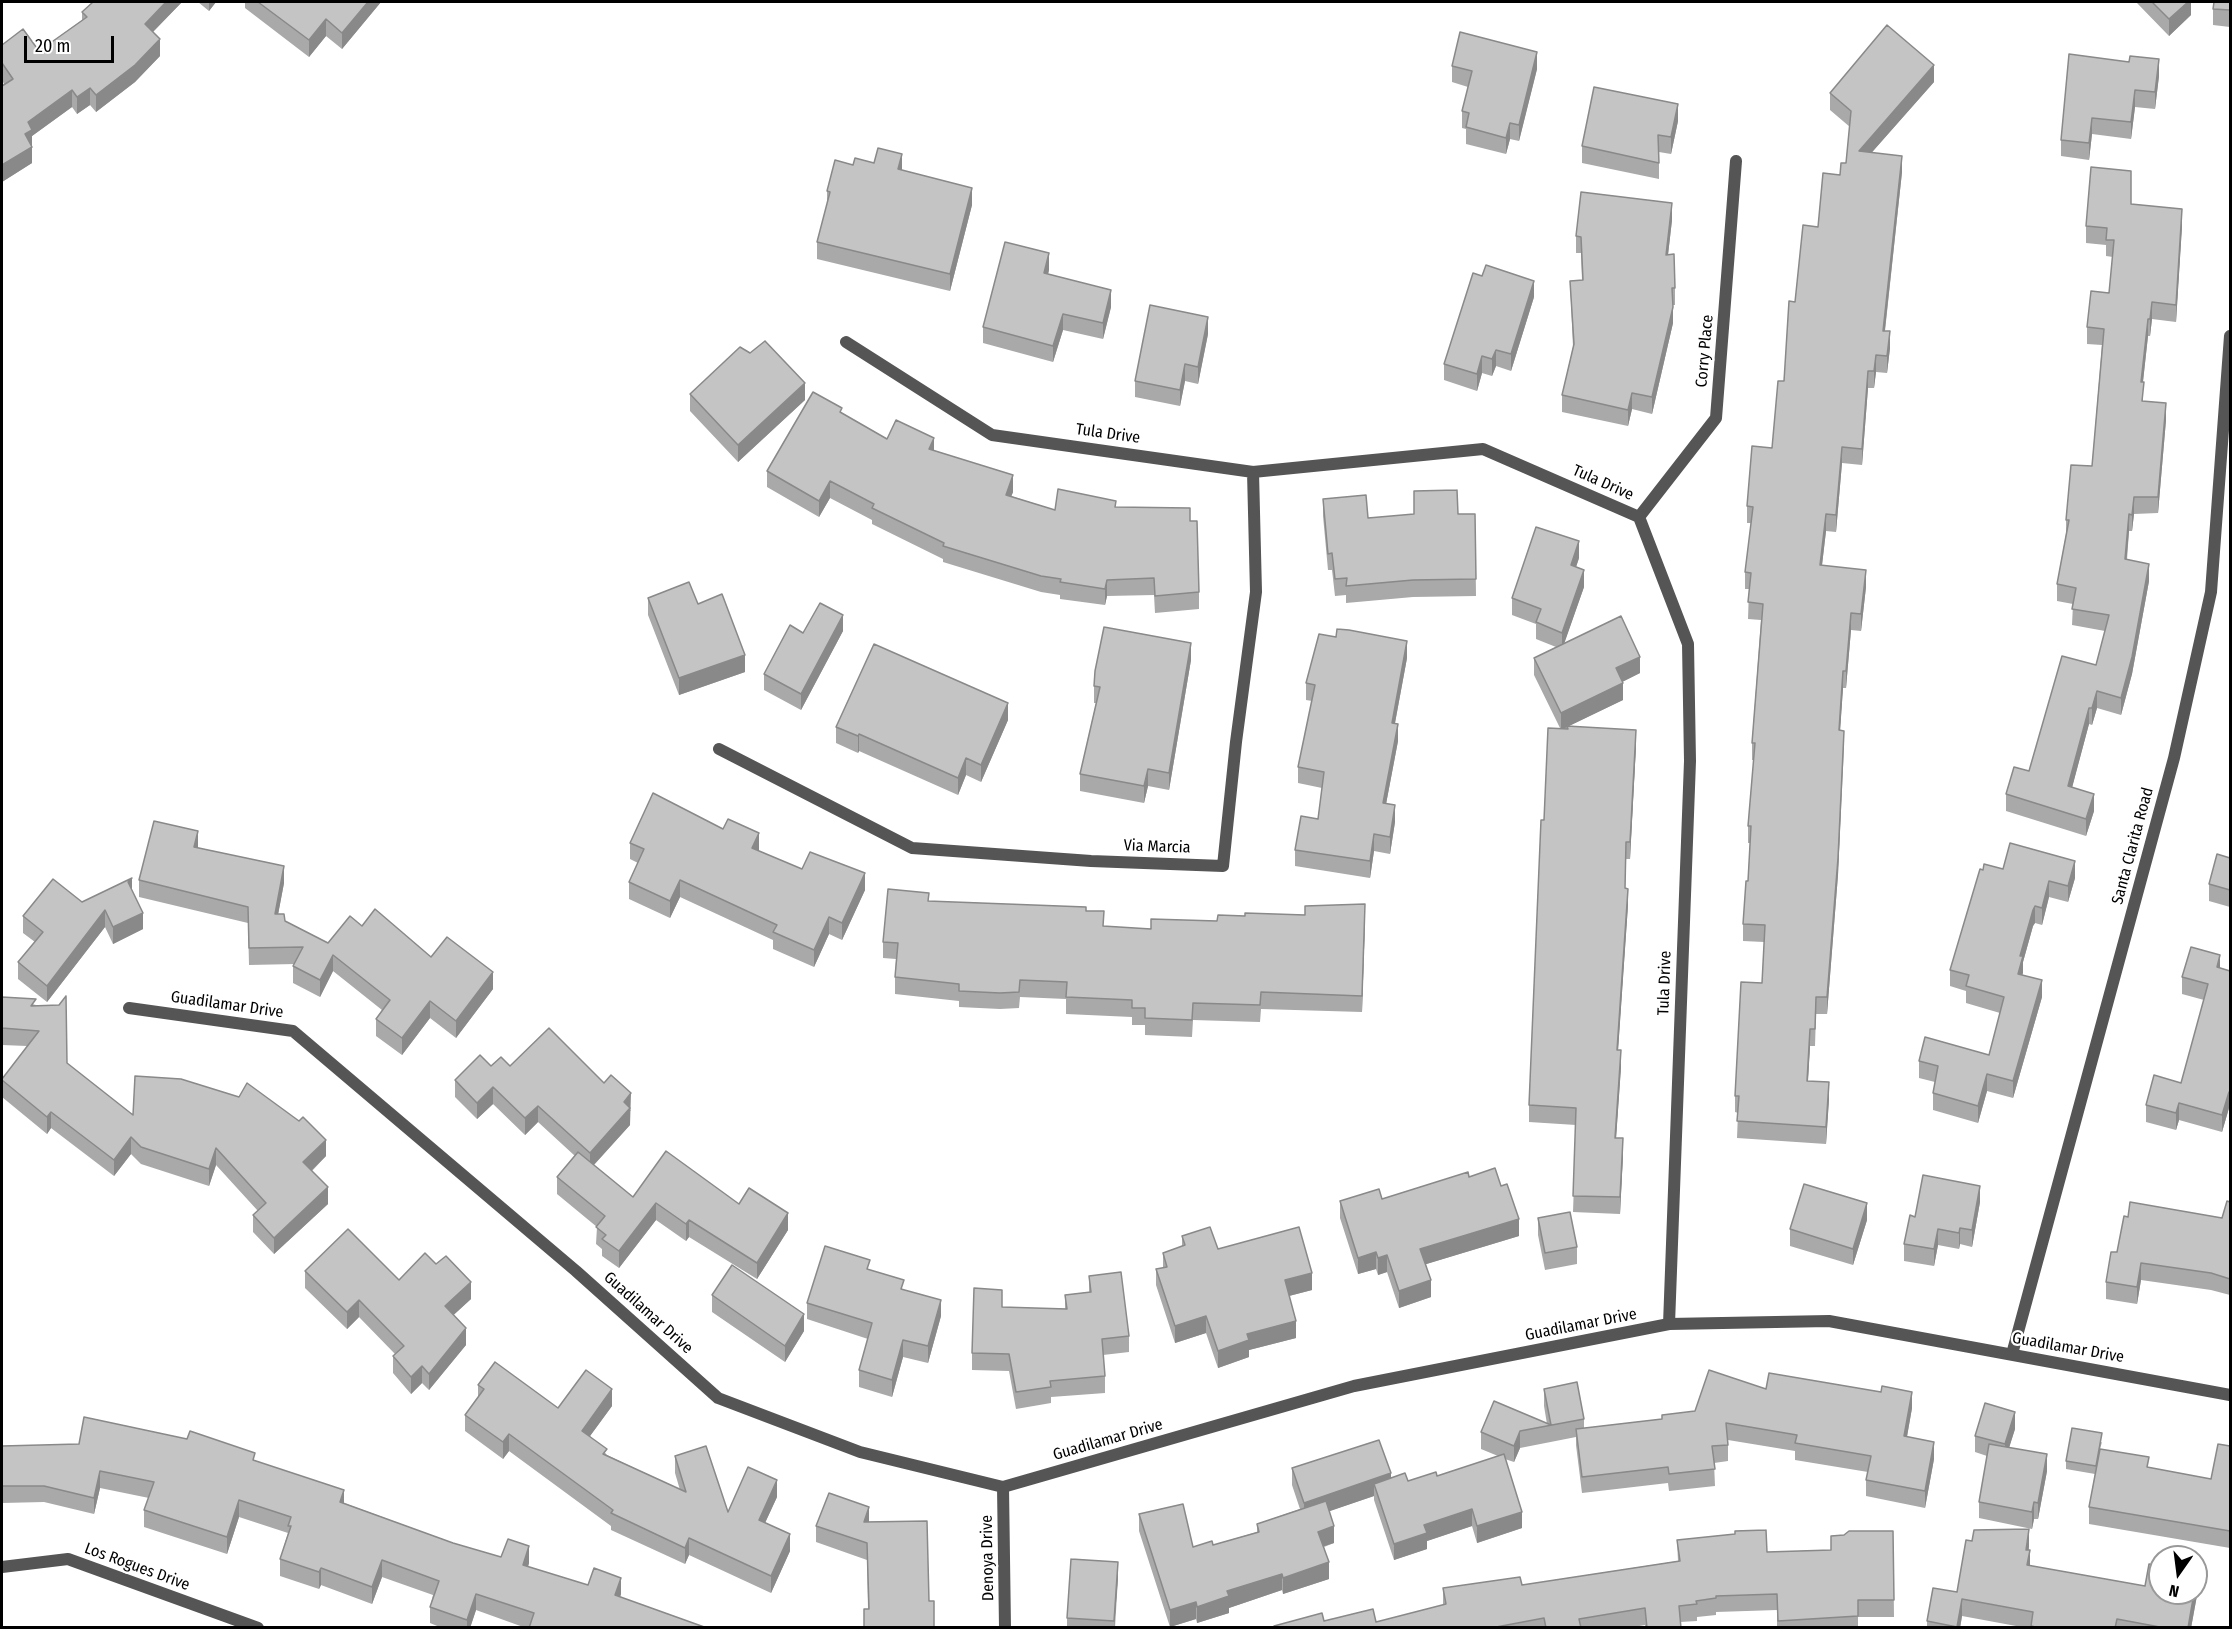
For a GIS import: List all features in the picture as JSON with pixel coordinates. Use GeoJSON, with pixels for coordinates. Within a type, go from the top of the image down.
{"type":"FeatureCollection","features":[{"type":"Feature","properties":{"kind":"street","name":"Corry Place"},"geometry":{"type":"LineString","coordinates":[[1639,517],[1716,418],[1736,161]]}},
{"type":"Feature","properties":{"kind":"street","name":"Santa Clarita Road"},"geometry":{"type":"LineString","coordinates":[[2012,1354],[2174,758],[2211,592],[2230,336]]}},
{"type":"Feature","properties":{"kind":"street","name":"Tula Drive"},"geometry":{"type":"LineString","coordinates":[[846,342],[993,435],[1253,472],[1483,449],[1639,517],[1688,644],[1690,761],[1669,1324]]}},
{"type":"Feature","properties":{"kind":"street","name":"Via Marcia"},"geometry":{"type":"LineString","coordinates":[[719,749],[912,849],[1091,861],[1223,866],[1236,742],[1256,592],[1253,472]]}},
{"type":"Feature","properties":{"kind":"street","name":"Guadilamar Drive"},"geometry":{"type":"LineString","coordinates":[[129,1008],[293,1031],[576,1270],[718,1398],[860,1452],[1003,1487],[1354,1386],[1669,1324],[1830,1321],[2230,1395]]}},
{"type":"Feature","properties":{"kind":"street","name":"Denoya Drive"},"geometry":{"type":"LineString","coordinates":[[1003,1487],[1005,1628]]}},
{"type":"Feature","properties":{"kind":"street","name":"Los Rogues Drive"},"geometry":{"type":"LineString","coordinates":[[2,1568],[68,1559],[258,1628]]}},
{"type":"Feature","properties":{"kind":"building"},"geometry":{"type":"Polygon","coordinates":[[[93,2],[166,2],[145,24],[160,39],[135,65],[96,95],[90,88],[77,97],[72,90],[28,122],[32,130],[25,134],[32,147],[2,165],[2,86],[13,79],[2,63],[2,45],[23,29],[39,51],[87,17],[82,12],[93,2]]]}},
{"type":"Feature","properties":{"kind":"building"},"geometry":{"type":"Polygon","coordinates":[[[258,2],[368,2],[342,33],[326,19],[309,40],[258,2]]]}},
{"type":"Feature","properties":{"kind":"building"},"geometry":{"type":"Polygon","coordinates":[[[2152,2],[2188,2],[2169,19],[2152,2]]]}},
{"type":"Feature","properties":{"kind":"building"},"geometry":{"type":"Polygon","coordinates":[[[2214,2],[2230,2],[2230,10],[2213,9],[2214,2]]]}},
{"type":"Feature","properties":{"kind":"building"},"geometry":{"type":"Polygon","coordinates":[[[1887,25],[1934,65],[1859,151],[1902,156],[1883,331],[1890,331],[1887,356],[1876,355],[1874,371],[1868,371],[1862,449],[1842,447],[1836,515],[1826,514],[1820,565],[1866,570],[1861,614],[1851,613],[1846,671],[1843,671],[1839,730],[1844,731],[1838,858],[1827,997],[1816,997],[1815,1029],[1810,1029],[1807,1081],[1829,1082],[1826,1127],[1737,1121],[1739,1096],[1735,1096],[1741,982],[1762,983],[1765,925],[1743,924],[1751,826],[1748,826],[1755,743],[1752,743],[1763,604],[1748,602],[1751,573],[1745,572],[1753,507],[1747,506],[1752,446],[1772,448],[1778,381],[1784,381],[1789,301],[1795,302],[1803,225],[1818,227],[1823,173],[1840,175],[1841,163],[1846,163],[1851,111],[1830,93],[1887,25]]]}},
{"type":"Feature","properties":{"kind":"building"},"geometry":{"type":"Polygon","coordinates":[[[1460,32],[1537,52],[1519,125],[1510,123],[1506,138],[1466,127],[1469,113],[1462,111],[1472,71],[1452,66],[1460,32]]]}},
{"type":"Feature","properties":{"kind":"building"},"geometry":{"type":"Polygon","coordinates":[[[2069,54],[2129,62],[2130,56],[2159,59],[2155,92],[2135,90],[2131,122],[2092,118],[2089,143],[2061,140],[2069,54]]]}},
{"type":"Feature","properties":{"kind":"building"},"geometry":{"type":"Polygon","coordinates":[[[1594,87],[1678,104],[1671,137],[1658,135],[1659,163],[1582,146],[1594,87]]]}},
{"type":"Feature","properties":{"kind":"building"},"geometry":{"type":"Polygon","coordinates":[[[878,148],[902,154],[898,169],[972,188],[950,274],[817,242],[830,192],[827,191],[835,160],[853,165],[855,158],[874,163],[878,148]]]}},
{"type":"Feature","properties":{"kind":"building"},"geometry":{"type":"Polygon","coordinates":[[[2091,167],[2131,171],[2131,204],[2182,209],[2176,305],[2152,302],[2150,319],[2148,319],[2141,382],[2144,382],[2142,401],[2166,403],[2158,497],[2134,497],[2132,515],[2129,514],[2125,559],[2149,564],[2132,657],[2121,698],[2097,691],[2092,708],[2089,708],[2068,786],[2094,794],[2086,819],[2006,794],[2014,767],[2029,771],[2062,656],[2096,665],[2109,615],[2072,609],[2076,588],[2057,584],[2069,520],[2066,520],[2071,465],[2092,466],[2104,329],[2087,327],[2091,291],[2109,293],[2114,240],[2106,240],[2107,228],[2086,226],[2091,167]]]}},
{"type":"Feature","properties":{"kind":"building"},"geometry":{"type":"Polygon","coordinates":[[[1581,192],[1672,203],[1666,255],[1674,254],[1673,307],[1652,397],[1632,393],[1628,410],[1562,395],[1574,344],[1570,281],[1583,280],[1581,237],[1576,236],[1581,192]]]}},
{"type":"Feature","properties":{"kind":"building"},"geometry":{"type":"Polygon","coordinates":[[[1005,242],[1049,253],[1044,273],[1111,290],[1103,323],[1063,314],[1053,346],[983,327],[1005,242]]]}},
{"type":"Feature","properties":{"kind":"building"},"geometry":{"type":"Polygon","coordinates":[[[1486,265],[1534,281],[1511,354],[1496,350],[1492,359],[1482,356],[1477,374],[1444,364],[1473,273],[1482,276],[1486,265]]]}},
{"type":"Feature","properties":{"kind":"building"},"geometry":{"type":"Polygon","coordinates":[[[1150,305],[1208,317],[1198,367],[1185,364],[1180,390],[1135,381],[1150,305]]]}},
{"type":"Feature","properties":{"kind":"building"},"geometry":{"type":"Polygon","coordinates":[[[765,341],[805,383],[738,445],[690,394],[740,347],[750,353],[765,341]]]}},
{"type":"Feature","properties":{"kind":"building"},"geometry":{"type":"Polygon","coordinates":[[[813,392],[842,408],[840,412],[887,439],[896,420],[934,438],[929,449],[1013,475],[1006,495],[1055,510],[1058,489],[1116,501],[1115,507],[1190,508],[1190,521],[1197,521],[1199,592],[1155,596],[1154,578],[1107,580],[1105,589],[1060,582],[1061,579],[1041,576],[943,546],[944,543],[872,508],[874,504],[830,481],[819,501],[767,471],[813,392]]]}},
{"type":"Feature","properties":{"kind":"building"},"geometry":{"type":"Polygon","coordinates":[[[1457,490],[1458,514],[1475,514],[1476,579],[1413,580],[1346,586],[1347,578],[1335,579],[1332,553],[1328,554],[1323,499],[1366,495],[1368,518],[1414,514],[1414,491],[1457,490]]]}},
{"type":"Feature","properties":{"kind":"building"},"geometry":{"type":"Polygon","coordinates":[[[1536,527],[1579,541],[1571,565],[1584,570],[1562,633],[1536,622],[1541,609],[1512,598],[1536,527]]]}},
{"type":"Feature","properties":{"kind":"building"},"geometry":{"type":"Polygon","coordinates":[[[689,582],[698,604],[722,594],[745,655],[679,678],[648,598],[689,582]]]}},
{"type":"Feature","properties":{"kind":"building"},"geometry":{"type":"Polygon","coordinates":[[[820,603],[843,615],[801,694],[764,674],[790,625],[803,633],[820,603]]]}},
{"type":"Feature","properties":{"kind":"building"},"geometry":{"type":"Polygon","coordinates":[[[1621,616],[1640,657],[1616,668],[1623,683],[1561,713],[1534,658],[1621,616]]]}},
{"type":"Feature","properties":{"kind":"building"},"geometry":{"type":"Polygon","coordinates":[[[1104,627],[1191,643],[1169,773],[1148,769],[1144,786],[1080,774],[1100,687],[1094,686],[1095,671],[1104,627]]]}},
{"type":"Feature","properties":{"kind":"building"},"geometry":{"type":"Polygon","coordinates":[[[1337,629],[1407,641],[1392,723],[1398,724],[1383,803],[1395,805],[1390,837],[1374,834],[1370,861],[1295,850],[1301,816],[1318,819],[1324,772],[1298,767],[1315,685],[1306,683],[1319,634],[1336,637],[1337,629]]]}},
{"type":"Feature","properties":{"kind":"building"},"geometry":{"type":"Polygon","coordinates":[[[874,644],[1008,703],[981,765],[966,758],[958,778],[859,734],[858,736],[836,727],[874,644]]]}},
{"type":"Feature","properties":{"kind":"building"},"geometry":{"type":"Polygon","coordinates":[[[1567,726],[1636,730],[1630,842],[1626,842],[1625,888],[1628,889],[1617,1050],[1621,1050],[1615,1138],[1623,1138],[1620,1197],[1573,1196],[1576,1108],[1529,1105],[1541,820],[1544,820],[1548,728],[1568,729],[1567,726]]]}},
{"type":"Feature","properties":{"kind":"building"},"geometry":{"type":"Polygon","coordinates":[[[653,793],[723,829],[728,819],[759,833],[752,848],[802,869],[810,852],[865,873],[842,923],[829,917],[814,950],[773,932],[777,925],[680,880],[670,901],[629,882],[644,849],[630,843],[653,793]]]}},
{"type":"Feature","properties":{"kind":"building"},"geometry":{"type":"Polygon","coordinates":[[[154,821],[198,831],[194,847],[284,866],[275,914],[284,914],[285,921],[328,943],[350,916],[362,926],[375,909],[431,957],[447,937],[493,972],[456,1021],[430,1001],[402,1038],[376,1019],[390,1000],[333,955],[320,980],[293,966],[303,947],[249,948],[248,907],[139,880],[154,821]]]}},
{"type":"Feature","properties":{"kind":"building"},"geometry":{"type":"Polygon","coordinates":[[[2010,843],[2075,861],[2068,886],[2049,881],[2042,908],[2035,906],[2033,910],[2020,956],[2023,956],[2018,974],[2042,980],[2013,1081],[1987,1074],[1978,1106],[1933,1093],[1938,1066],[1919,1061],[1925,1037],[1989,1055],[2004,997],[1966,986],[1969,975],[1950,970],[1980,869],[1983,870],[1984,864],[2003,869],[2010,843]]]}},
{"type":"Feature","properties":{"kind":"building"},"geometry":{"type":"Polygon","coordinates":[[[2217,854],[2230,858],[2230,890],[2209,884],[2217,854]]]}},
{"type":"Feature","properties":{"kind":"building"},"geometry":{"type":"Polygon","coordinates":[[[132,878],[128,882],[143,913],[113,927],[105,910],[47,986],[18,962],[43,932],[23,916],[53,879],[82,902],[132,878]]]}},
{"type":"Feature","properties":{"kind":"building"},"geometry":{"type":"Polygon","coordinates":[[[888,889],[929,893],[928,901],[1086,907],[1086,911],[1104,911],[1103,926],[1151,929],[1151,919],[1217,921],[1218,915],[1245,916],[1245,913],[1305,915],[1305,906],[1365,904],[1362,996],[1261,992],[1260,1005],[1193,1003],[1192,1020],[1145,1018],[1145,1008],[1132,1008],[1132,1000],[1066,997],[1067,982],[1020,980],[1019,992],[1000,993],[959,991],[959,984],[895,977],[898,943],[883,942],[888,889]]]}},
{"type":"Feature","properties":{"kind":"building"},"geometry":{"type":"Polygon","coordinates":[[[2191,947],[2220,955],[2217,967],[2230,971],[2230,1092],[2222,1115],[2179,1103],[2176,1113],[2146,1105],[2154,1075],[2181,1083],[2208,984],[2182,977],[2191,947]]]}},
{"type":"Feature","properties":{"kind":"building"},"geometry":{"type":"Polygon","coordinates":[[[66,996],[67,1063],[133,1115],[135,1076],[181,1079],[239,1097],[247,1083],[299,1121],[303,1117],[326,1140],[303,1162],[328,1187],[274,1238],[253,1215],[266,1203],[216,1148],[209,1169],[141,1147],[131,1137],[114,1160],[51,1112],[47,1117],[2,1080],[39,1031],[2,1028],[2,997],[36,999],[31,1006],[59,1005],[66,996]]]}},
{"type":"Feature","properties":{"kind":"building"},"geometry":{"type":"Polygon","coordinates":[[[549,1028],[604,1083],[611,1075],[631,1093],[624,1102],[630,1108],[590,1153],[538,1106],[525,1118],[493,1087],[477,1103],[455,1080],[480,1055],[491,1066],[501,1057],[510,1066],[549,1028]]]}},
{"type":"Feature","properties":{"kind":"building"},"geometry":{"type":"Polygon","coordinates":[[[666,1151],[739,1204],[749,1188],[788,1213],[757,1263],[689,1220],[686,1224],[656,1203],[619,1251],[602,1239],[606,1235],[596,1227],[605,1216],[557,1177],[578,1152],[633,1197],[666,1151]]]}},
{"type":"Feature","properties":{"kind":"building"},"geometry":{"type":"Polygon","coordinates":[[[1495,1168],[1501,1186],[1507,1184],[1519,1219],[1420,1249],[1431,1280],[1399,1291],[1387,1255],[1378,1258],[1376,1252],[1358,1258],[1340,1201],[1379,1189],[1382,1199],[1468,1172],[1469,1177],[1495,1168]]]}},
{"type":"Feature","properties":{"kind":"building"},"geometry":{"type":"Polygon","coordinates":[[[1923,1175],[1980,1186],[1972,1230],[1960,1228],[1959,1233],[1938,1229],[1934,1249],[1904,1244],[1910,1215],[1915,1217],[1923,1175]]]}},
{"type":"Feature","properties":{"kind":"building"},"geometry":{"type":"Polygon","coordinates":[[[1804,1184],[1867,1203],[1853,1249],[1790,1229],[1804,1184]]]}},
{"type":"Feature","properties":{"kind":"building"},"geometry":{"type":"Polygon","coordinates":[[[2227,1201],[2230,1202],[2230,1279],[2211,1273],[2141,1263],[2137,1287],[2106,1282],[2111,1252],[2117,1252],[2124,1216],[2128,1217],[2130,1202],[2222,1218],[2227,1201]]]}},
{"type":"Feature","properties":{"kind":"building"},"geometry":{"type":"Polygon","coordinates":[[[1570,1212],[1577,1247],[1545,1253],[1538,1218],[1570,1212]]]}},
{"type":"Feature","properties":{"kind":"building"},"geometry":{"type":"Polygon","coordinates":[[[1210,1227],[1218,1249],[1299,1227],[1312,1273],[1285,1280],[1296,1321],[1247,1334],[1249,1340],[1218,1351],[1206,1316],[1175,1326],[1156,1269],[1167,1267],[1163,1253],[1185,1245],[1182,1236],[1210,1227]]]}},
{"type":"Feature","properties":{"kind":"building"},"geometry":{"type":"Polygon","coordinates":[[[348,1229],[399,1280],[425,1253],[436,1264],[446,1256],[471,1282],[445,1306],[466,1328],[429,1374],[422,1366],[411,1377],[393,1356],[404,1346],[359,1300],[347,1312],[305,1271],[348,1229]]]}},
{"type":"Feature","properties":{"kind":"building"},"geometry":{"type":"Polygon","coordinates":[[[825,1246],[870,1260],[867,1269],[904,1280],[901,1289],[941,1300],[928,1346],[903,1340],[892,1380],[859,1370],[872,1323],[807,1303],[825,1246]]]}},
{"type":"Feature","properties":{"kind":"building"},"geometry":{"type":"Polygon","coordinates":[[[732,1265],[804,1314],[785,1346],[712,1295],[732,1265]]]}},
{"type":"Feature","properties":{"kind":"building"},"geometry":{"type":"Polygon","coordinates":[[[1121,1272],[1129,1336],[1102,1339],[1105,1376],[1050,1381],[1051,1387],[1016,1392],[1009,1354],[972,1353],[974,1288],[1002,1290],[1002,1307],[1067,1309],[1065,1295],[1091,1292],[1089,1276],[1121,1272]]]}},
{"type":"Feature","properties":{"kind":"building"},"geometry":{"type":"Polygon","coordinates":[[[495,1362],[558,1408],[586,1370],[612,1389],[582,1431],[607,1449],[603,1454],[686,1492],[675,1456],[706,1446],[728,1512],[748,1467],[777,1480],[759,1520],[790,1534],[771,1576],[689,1538],[685,1548],[611,1513],[613,1510],[509,1434],[503,1442],[465,1415],[484,1389],[478,1385],[495,1362]]]}},
{"type":"Feature","properties":{"kind":"building"},"geometry":{"type":"Polygon","coordinates":[[[1709,1370],[1766,1389],[1769,1373],[1881,1392],[1882,1386],[1912,1392],[1904,1436],[1934,1442],[1925,1491],[1866,1480],[1871,1456],[1795,1443],[1797,1435],[1726,1423],[1728,1445],[1712,1446],[1715,1469],[1669,1474],[1668,1467],[1582,1477],[1576,1429],[1662,1419],[1662,1415],[1695,1411],[1709,1370]]]}},
{"type":"Feature","properties":{"kind":"building"},"geometry":{"type":"Polygon","coordinates":[[[1577,1382],[1584,1419],[1520,1431],[1514,1446],[1481,1432],[1494,1401],[1551,1425],[1544,1389],[1577,1382]]]}},
{"type":"Feature","properties":{"kind":"building"},"geometry":{"type":"Polygon","coordinates":[[[1985,1403],[2015,1412],[2005,1444],[1975,1436],[1985,1403]]]}},
{"type":"Feature","properties":{"kind":"building"},"geometry":{"type":"Polygon","coordinates":[[[84,1417],[187,1439],[190,1431],[255,1453],[253,1460],[344,1490],[340,1502],[453,1543],[501,1557],[508,1539],[529,1546],[523,1565],[588,1585],[594,1568],[621,1578],[615,1595],[707,1628],[529,1628],[534,1613],[476,1594],[467,1620],[430,1607],[439,1581],[382,1560],[372,1587],[321,1568],[319,1572],[280,1559],[291,1526],[288,1526],[291,1517],[239,1500],[227,1537],[144,1510],[154,1482],[100,1471],[94,1498],[44,1486],[2,1486],[2,1446],[79,1444],[84,1417]]]}},
{"type":"Feature","properties":{"kind":"building"},"geometry":{"type":"Polygon","coordinates":[[[2072,1428],[2102,1433],[2096,1466],[2066,1461],[2072,1428]]]}},
{"type":"Feature","properties":{"kind":"building"},"geometry":{"type":"Polygon","coordinates":[[[1379,1440],[1391,1473],[1304,1503],[1292,1468],[1379,1440]]]}},
{"type":"Feature","properties":{"kind":"building"},"geometry":{"type":"Polygon","coordinates":[[[1989,1444],[2047,1454],[2038,1503],[2034,1502],[2032,1512],[1979,1502],[1989,1444]]]}},
{"type":"Feature","properties":{"kind":"building"},"geometry":{"type":"Polygon","coordinates":[[[2218,1444],[2230,1446],[2230,1531],[2089,1507],[2100,1449],[2149,1457],[2147,1467],[2211,1479],[2218,1444]]]}},
{"type":"Feature","properties":{"kind":"building"},"geometry":{"type":"Polygon","coordinates":[[[1504,1454],[1522,1512],[1477,1526],[1472,1509],[1424,1525],[1427,1533],[1394,1544],[1374,1484],[1405,1473],[1408,1481],[1436,1472],[1437,1476],[1504,1454]]]}},
{"type":"Feature","properties":{"kind":"building"},"geometry":{"type":"Polygon","coordinates":[[[829,1493],[869,1507],[864,1522],[927,1521],[929,1601],[934,1601],[934,1628],[864,1628],[864,1609],[869,1609],[867,1543],[816,1526],[829,1493]]]}},
{"type":"Feature","properties":{"kind":"building"},"geometry":{"type":"Polygon","coordinates":[[[1326,1501],[1334,1526],[1318,1532],[1329,1562],[1283,1578],[1282,1574],[1227,1591],[1229,1596],[1197,1607],[1196,1602],[1170,1610],[1139,1514],[1183,1504],[1193,1547],[1212,1541],[1213,1545],[1259,1532],[1257,1524],[1326,1501]]]}},
{"type":"Feature","properties":{"kind":"building"},"geometry":{"type":"Polygon","coordinates":[[[2029,1529],[2026,1550],[2030,1550],[2027,1565],[2145,1586],[2148,1570],[2148,1605],[2192,1605],[2188,1628],[2165,1628],[2117,1619],[2115,1628],[2040,1628],[2031,1626],[2033,1612],[1962,1599],[1957,1627],[1927,1621],[1933,1588],[1957,1592],[1966,1540],[1972,1541],[1974,1530],[2029,1529]]]}},
{"type":"Feature","properties":{"kind":"building"},"geometry":{"type":"Polygon","coordinates":[[[1766,1530],[1767,1552],[1831,1550],[1831,1536],[1844,1535],[1849,1531],[1893,1531],[1894,1600],[1858,1600],[1858,1616],[1778,1621],[1777,1594],[1716,1596],[1716,1598],[1696,1601],[1697,1604],[1679,1606],[1681,1628],[1647,1628],[1645,1608],[1579,1619],[1581,1628],[1546,1628],[1544,1618],[1491,1628],[1274,1628],[1274,1626],[1322,1613],[1324,1621],[1373,1609],[1376,1622],[1446,1604],[1443,1588],[1520,1577],[1522,1585],[1680,1561],[1677,1540],[1735,1534],[1735,1531],[1766,1530]]]}},
{"type":"Feature","properties":{"kind":"building"},"geometry":{"type":"Polygon","coordinates":[[[1071,1559],[1118,1562],[1114,1621],[1067,1618],[1071,1559]]]}}]}
